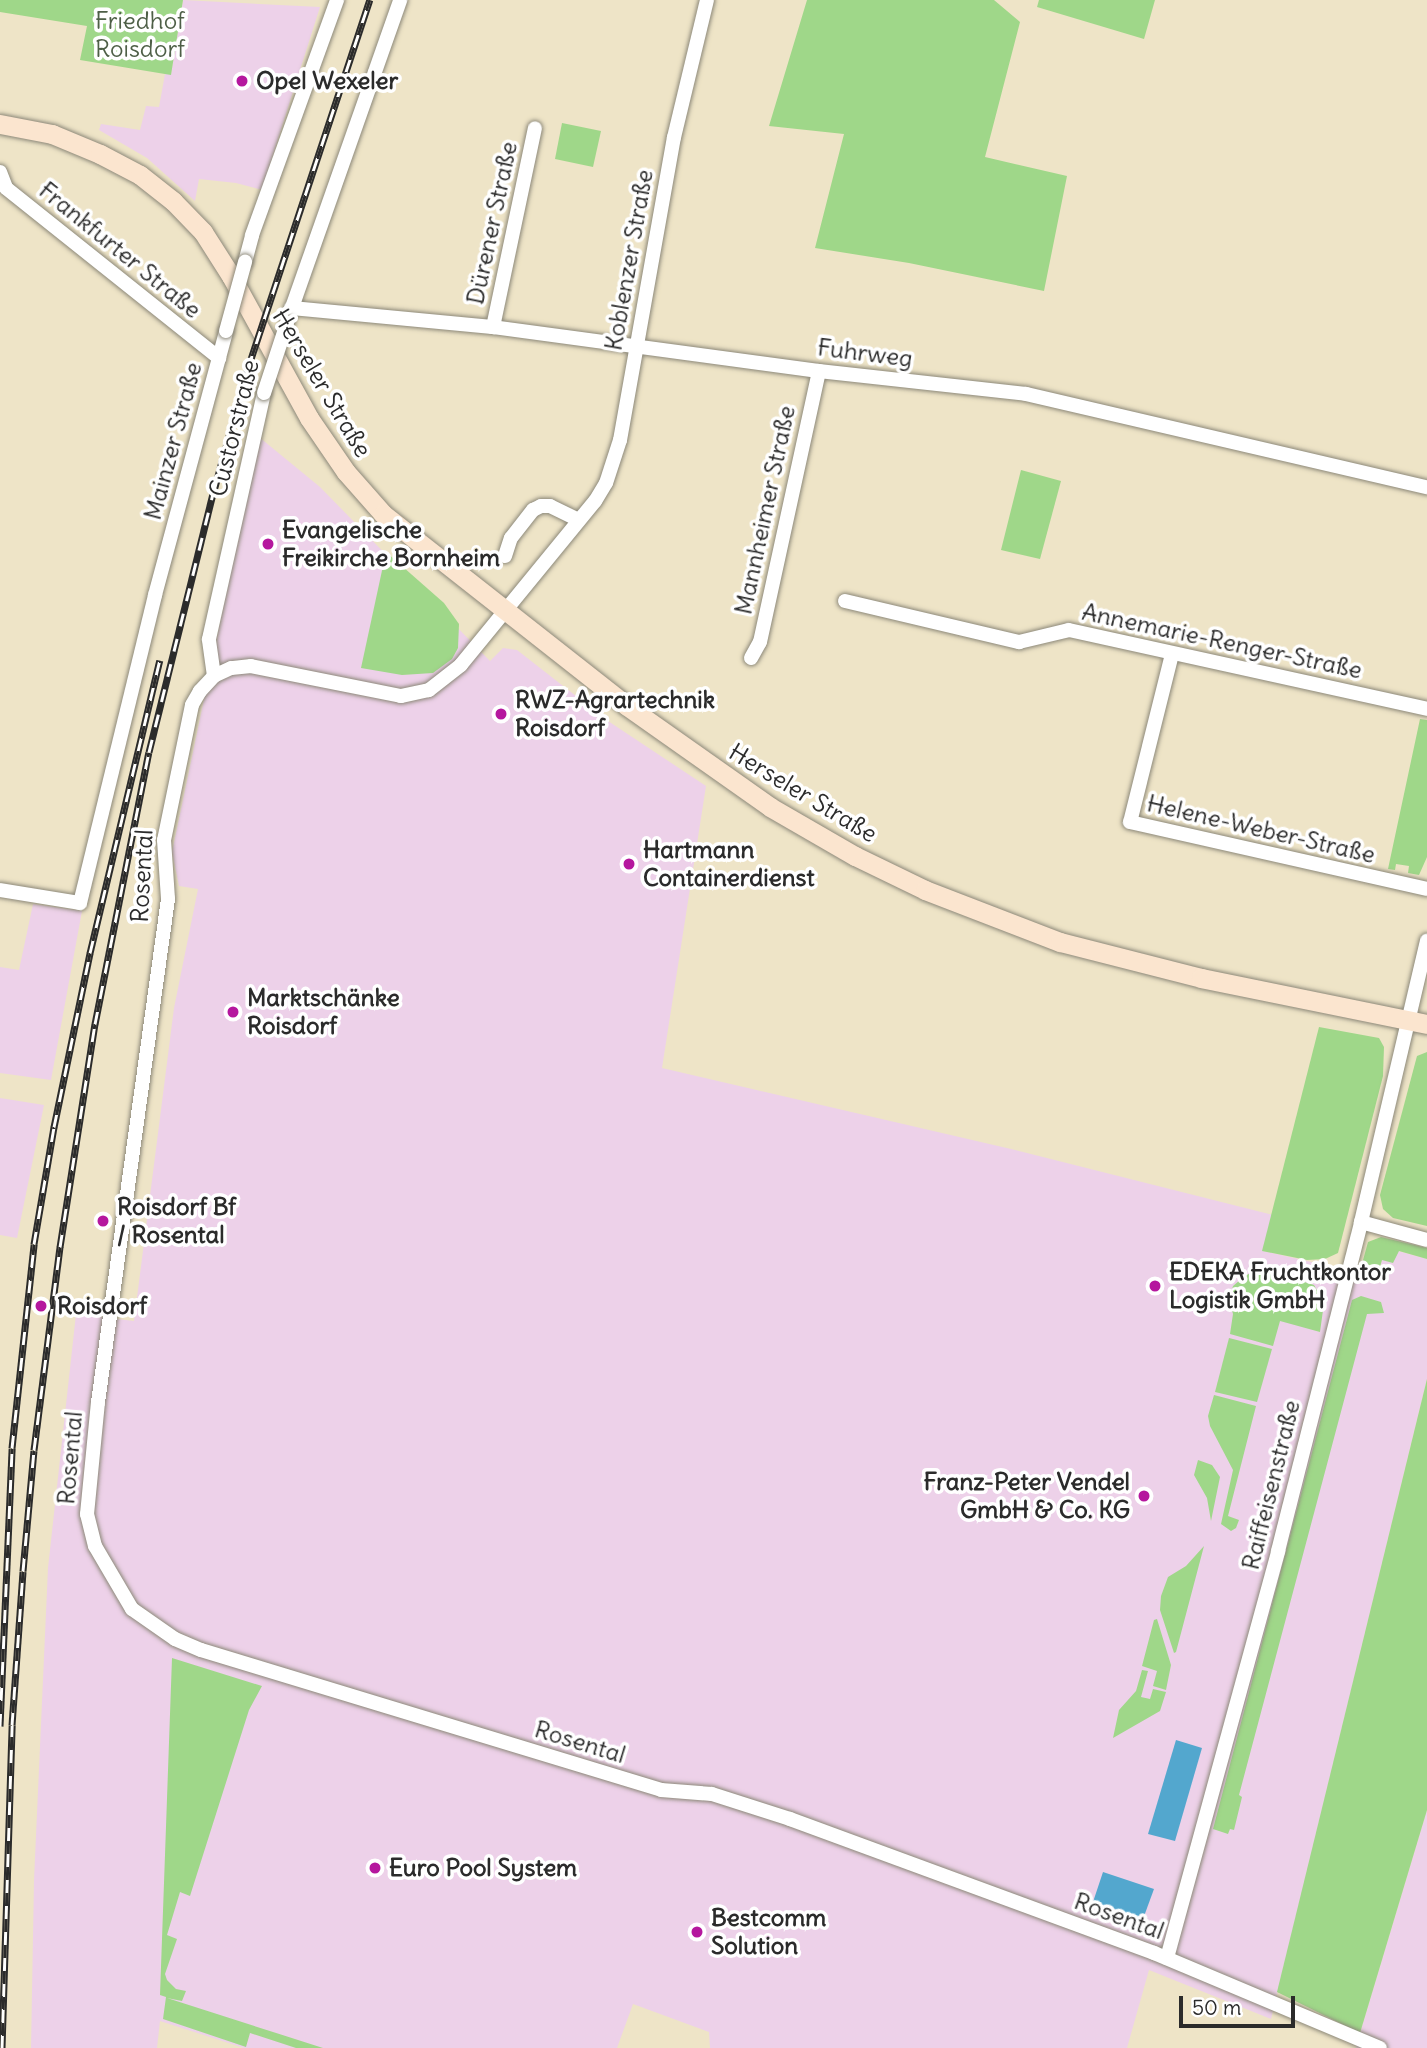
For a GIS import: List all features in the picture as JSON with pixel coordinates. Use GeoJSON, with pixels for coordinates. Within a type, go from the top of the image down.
{"type":"FeatureCollection","features":[{"type":"Feature","properties":{"kind":"main road","name":"Herseler Straße"},"geometry":{"type":"LineString","coordinates":[[0,125],[52,134],[100,154],[140,175],[173,201],[203,232],[231,276],[309,418],[346,472],[383,514],[505,613],[627,706],[771,807],[855,856],[925,890],[1009,925],[1097,953],[1418,1022]]}},
{"type":"Feature","properties":{"kind":"street","name":"Mainzer Straße"},"geometry":{"type":"LineString","coordinates":[[0,890],[80,902],[155,595],[252,235],[337,0]]}},
{"type":"Feature","properties":{"kind":"street","name":"Custorstraße"},"geometry":{"type":"LineString","coordinates":[[214,676],[209,639],[264,393],[291,307],[400,0]]}},
{"type":"Feature","properties":{"kind":"street","name":"Koblenzer Straße"},"geometry":{"type":"LineString","coordinates":[[505,613],[606,483],[620,440],[674,136],[707,0]]}},
{"type":"Feature","properties":{"kind":"street","name":"Dürener Straße"},"geometry":{"type":"LineString","coordinates":[[494,327],[535,128]]}},
{"type":"Feature","properties":{"kind":"street","name":"Frankfurter Straße"},"geometry":{"type":"LineString","coordinates":[[0,172],[6,188],[219,358]]}},
{"type":"Feature","properties":{"kind":"street","name":"Fuhrweg"},"geometry":{"type":"LineString","coordinates":[[291,307],[638,344],[820,371],[1026,394],[1427,486]]}},
{"type":"Feature","properties":{"kind":"street","name":"Mannheimer Straße"},"geometry":{"type":"LineString","coordinates":[[751,658],[760,642],[820,371]]}},
{"type":"Feature","properties":{"kind":"street"},"geometry":{"type":"LineString","coordinates":[[505,556],[511,538],[533,510],[541,506],[550,506],[579,520]]}},
{"type":"Feature","properties":{"kind":"street","name":"Annemarie-Renger-Straße"},"geometry":{"type":"LineString","coordinates":[[845,601],[1019,642],[1069,630],[1427,709]]}},
{"type":"Feature","properties":{"kind":"street"},"geometry":{"type":"LineString","coordinates":[[214,676],[232,668],[251,666],[401,696],[416,695],[429,690],[461,665],[505,613]]}},
{"type":"Feature","properties":{"kind":"street","name":"Helene-Weber-Straße"},"geometry":{"type":"LineString","coordinates":[[1172,654],[1130,822],[1427,889]]}},
{"type":"Feature","properties":{"kind":"street","name":"Rosental"},"geometry":{"type":"LineString","coordinates":[[214,676],[192,705],[164,839],[168,900],[88,1489],[87,1514],[95,1546],[132,1609],[175,1639],[201,1650],[661,1790],[712,1794],[738,1802],[1167,1958],[1380,2048]]}},
{"type":"Feature","properties":{"kind":"street","name":"Raiffeisenstraße"},"geometry":{"type":"LineString","coordinates":[[1167,1958],[1278,1551],[1361,1222],[1418,1022],[1427,941]]}},
{"type":"Feature","properties":{"kind":"street"},"geometry":{"type":"LineString","coordinates":[[1361,1222],[1427,1240]]}},
{"type":"Feature","properties":{"kind":"shaded area"},"geometry":{"type":"Polygon","coordinates":[[[183,0],[320,7],[265,180],[274,193],[236,183],[199,179],[195,201],[147,158],[99,130],[101,124],[140,130],[146,106],[159,107],[165,74],[171,74],[183,0]]]}},
{"type":"Feature","properties":{"kind":"shaded area"},"geometry":{"type":"Polygon","coordinates":[[[259,437],[320,487],[490,661],[503,648],[517,650],[608,721],[706,786],[662,1068],[1011,1149],[1273,1215],[1263,1251],[1377,1277],[1382,1260],[1398,1251],[1427,1259],[1427,1379],[1271,2019],[1149,1970],[1127,2048],[710,2048],[709,2032],[633,2004],[617,2048],[244,2048],[160,2021],[157,2048],[31,2048],[34,1880],[48,1568],[76,1314],[134,1321],[174,1008],[198,889],[179,886],[172,852],[259,437]]]}},
{"type":"Feature","properties":{"kind":"shaded area"},"geometry":{"type":"Polygon","coordinates":[[[33,904],[82,911],[51,1080],[0,1073],[0,967],[19,970],[33,904]]]}},
{"type":"Feature","properties":{"kind":"shaded area"},"geometry":{"type":"Polygon","coordinates":[[[0,1098],[44,1105],[17,1238],[0,1235],[0,1098]]]}},
{"type":"Feature","properties":{"kind":"shaded area"},"geometry":{"type":"Polygon","coordinates":[[[1427,1810],[1427,2048],[1356,2048],[1360,2033],[1427,1810]]]}},
{"type":"Feature","properties":{"kind":"green space","name":"Friedhof Roisdorf"},"geometry":{"type":"Polygon","coordinates":[[[0,0],[183,0],[171,75],[80,60],[87,26],[0,12],[0,0]]]}},
{"type":"Feature","properties":{"kind":"green space"},"geometry":{"type":"Polygon","coordinates":[[[807,0],[994,0],[1020,22],[985,157],[1067,176],[1044,291],[909,263],[815,248],[844,134],[769,126],[807,0]]]}},
{"type":"Feature","properties":{"kind":"green space"},"geometry":{"type":"Polygon","coordinates":[[[1039,0],[1155,0],[1144,39],[1037,7],[1039,0]]]}},
{"type":"Feature","properties":{"kind":"green space"},"geometry":{"type":"Polygon","coordinates":[[[562,123],[601,131],[593,167],[555,159],[562,123]]]}},
{"type":"Feature","properties":{"kind":"green space"},"geometry":{"type":"Polygon","coordinates":[[[1021,470],[1061,481],[1040,559],[1001,550],[1021,470]]]}},
{"type":"Feature","properties":{"kind":"green space"},"geometry":{"type":"Polygon","coordinates":[[[386,552],[444,603],[459,624],[458,648],[452,659],[433,673],[402,675],[361,668],[386,552]]]}},
{"type":"Feature","properties":{"kind":"green space"},"geometry":{"type":"Polygon","coordinates":[[[1420,719],[1427,720],[1427,857],[1419,875],[1408,873],[1409,866],[1396,864],[1395,870],[1388,869],[1420,719]]]}},
{"type":"Feature","properties":{"kind":"green space"},"geometry":{"type":"Polygon","coordinates":[[[1319,1027],[1379,1038],[1384,1047],[1383,1076],[1338,1253],[1325,1259],[1307,1260],[1262,1251],[1319,1027]]]}},
{"type":"Feature","properties":{"kind":"green space"},"geometry":{"type":"Polygon","coordinates":[[[1427,1052],[1427,1226],[1393,1218],[1383,1209],[1380,1195],[1417,1056],[1427,1052]]]}},
{"type":"Feature","properties":{"kind":"green space"},"geometry":{"type":"Polygon","coordinates":[[[1381,1237],[1427,1248],[1427,1259],[1399,1251],[1393,1263],[1382,1260],[1377,1277],[1360,1271],[1368,1242],[1381,1237]]]}},
{"type":"Feature","properties":{"kind":"green space"},"geometry":{"type":"Polygon","coordinates":[[[1257,1271],[1276,1273],[1314,1285],[1324,1303],[1320,1332],[1280,1321],[1273,1346],[1230,1334],[1233,1314],[1229,1300],[1233,1286],[1246,1275],[1257,1271]]]}},
{"type":"Feature","properties":{"kind":"green space"},"geometry":{"type":"Polygon","coordinates":[[[1361,1296],[1381,1302],[1384,1313],[1367,1314],[1239,1795],[1242,1797],[1234,1830],[1230,1829],[1228,1834],[1213,1829],[1352,1300],[1361,1296]]]}},
{"type":"Feature","properties":{"kind":"green space"},"geometry":{"type":"Polygon","coordinates":[[[1229,1338],[1272,1349],[1257,1402],[1215,1392],[1229,1338]]]}},
{"type":"Feature","properties":{"kind":"green space"},"geometry":{"type":"Polygon","coordinates":[[[1427,1379],[1427,1810],[1360,2033],[1277,1992],[1427,1379]]]}},
{"type":"Feature","properties":{"kind":"green space"},"geometry":{"type":"Polygon","coordinates":[[[1214,1395],[1256,1406],[1228,1516],[1239,1520],[1236,1528],[1231,1531],[1221,1524],[1233,1470],[1210,1426],[1208,1416],[1214,1395]]]}},
{"type":"Feature","properties":{"kind":"green space"},"geometry":{"type":"Polygon","coordinates":[[[1198,1460],[1212,1465],[1220,1477],[1211,1521],[1207,1498],[1194,1475],[1198,1460]]]}},
{"type":"Feature","properties":{"kind":"green space"},"geometry":{"type":"Polygon","coordinates":[[[1204,1546],[1174,1653],[1160,1610],[1161,1596],[1168,1577],[1186,1566],[1204,1546]]]}},
{"type":"Feature","properties":{"kind":"green space"},"geometry":{"type":"Polygon","coordinates":[[[1157,1619],[1171,1665],[1166,1690],[1153,1686],[1157,1671],[1142,1666],[1154,1620],[1157,1619]]]}},
{"type":"Feature","properties":{"kind":"green space"},"geometry":{"type":"Polygon","coordinates":[[[172,1658],[262,1686],[249,1710],[190,1896],[180,1892],[167,1935],[177,1939],[165,1974],[176,1989],[186,1991],[182,2001],[167,1998],[323,2048],[296,2048],[250,2033],[246,2047],[163,2019],[166,1997],[160,1995],[172,1658]]]}},
{"type":"Feature","properties":{"kind":"green space"},"geometry":{"type":"Polygon","coordinates":[[[1142,1670],[1148,1671],[1141,1697],[1150,1699],[1153,1689],[1166,1692],[1160,1711],[1113,1738],[1119,1710],[1136,1691],[1142,1670]]]}},
{"type":"Feature","properties":{"kind":"water"},"geometry":{"type":"Polygon","coordinates":[[[1176,1740],[1202,1748],[1175,1841],[1148,1834],[1176,1740]]]}},
{"type":"Feature","properties":{"kind":"water"},"geometry":{"type":"Polygon","coordinates":[[[1103,1872],[1154,1889],[1143,1919],[1093,1902],[1103,1872]]]}},
{"type":"Feature","properties":{"kind":"railway"},"geometry":{"type":"LineString","coordinates":[[2,2048],[12,1725],[23,1571],[34,1450],[60,1247],[95,1024],[149,752],[213,494],[248,368],[370,0]]}},
{"type":"Feature","properties":{"kind":"railway"},"geometry":{"type":"LineString","coordinates":[[0,1726],[12,1448],[34,1244],[54,1127],[90,953],[160,660]]}},
{"type":"Feature","properties":{"kind":"place","name":"Opel Wexeler"},"geometry":{"type":"Point","coordinates":[242,81]}},
{"type":"Feature","properties":{"kind":"place","name":"Evangelische Freikirche Bornheim"},"geometry":{"type":"Point","coordinates":[268,544]}},
{"type":"Feature","properties":{"kind":"place","name":"RWZ-Agrartechnik Roisdorf"},"geometry":{"type":"Point","coordinates":[501,714]}},
{"type":"Feature","properties":{"kind":"place","name":"Hartmann Containerdienst"},"geometry":{"type":"Point","coordinates":[629,864]}},
{"type":"Feature","properties":{"kind":"place","name":"Marktschänke Roisdorf"},"geometry":{"type":"Point","coordinates":[233,1012]}},
{"type":"Feature","properties":{"kind":"place","name":"Roisdorf Bf / Rosental"},"geometry":{"type":"Point","coordinates":[103,1221]}},
{"type":"Feature","properties":{"kind":"place","name":"EDEKA Fruchtkontor Logistik GmbH"},"geometry":{"type":"Point","coordinates":[1155,1286]}},
{"type":"Feature","properties":{"kind":"place","name":"Roisdorf"},"geometry":{"type":"Point","coordinates":[41,1306]}},
{"type":"Feature","properties":{"kind":"place","name":"Franz-Peter Vendel GmbH & Co. KG"},"geometry":{"type":"Point","coordinates":[1144,1496]}},
{"type":"Feature","properties":{"kind":"place","name":"Euro Pool System"},"geometry":{"type":"Point","coordinates":[375,1868]}},
{"type":"Feature","properties":{"kind":"place","name":"Bestcomm Solution"},"geometry":{"type":"Point","coordinates":[697,1932]}}]}
